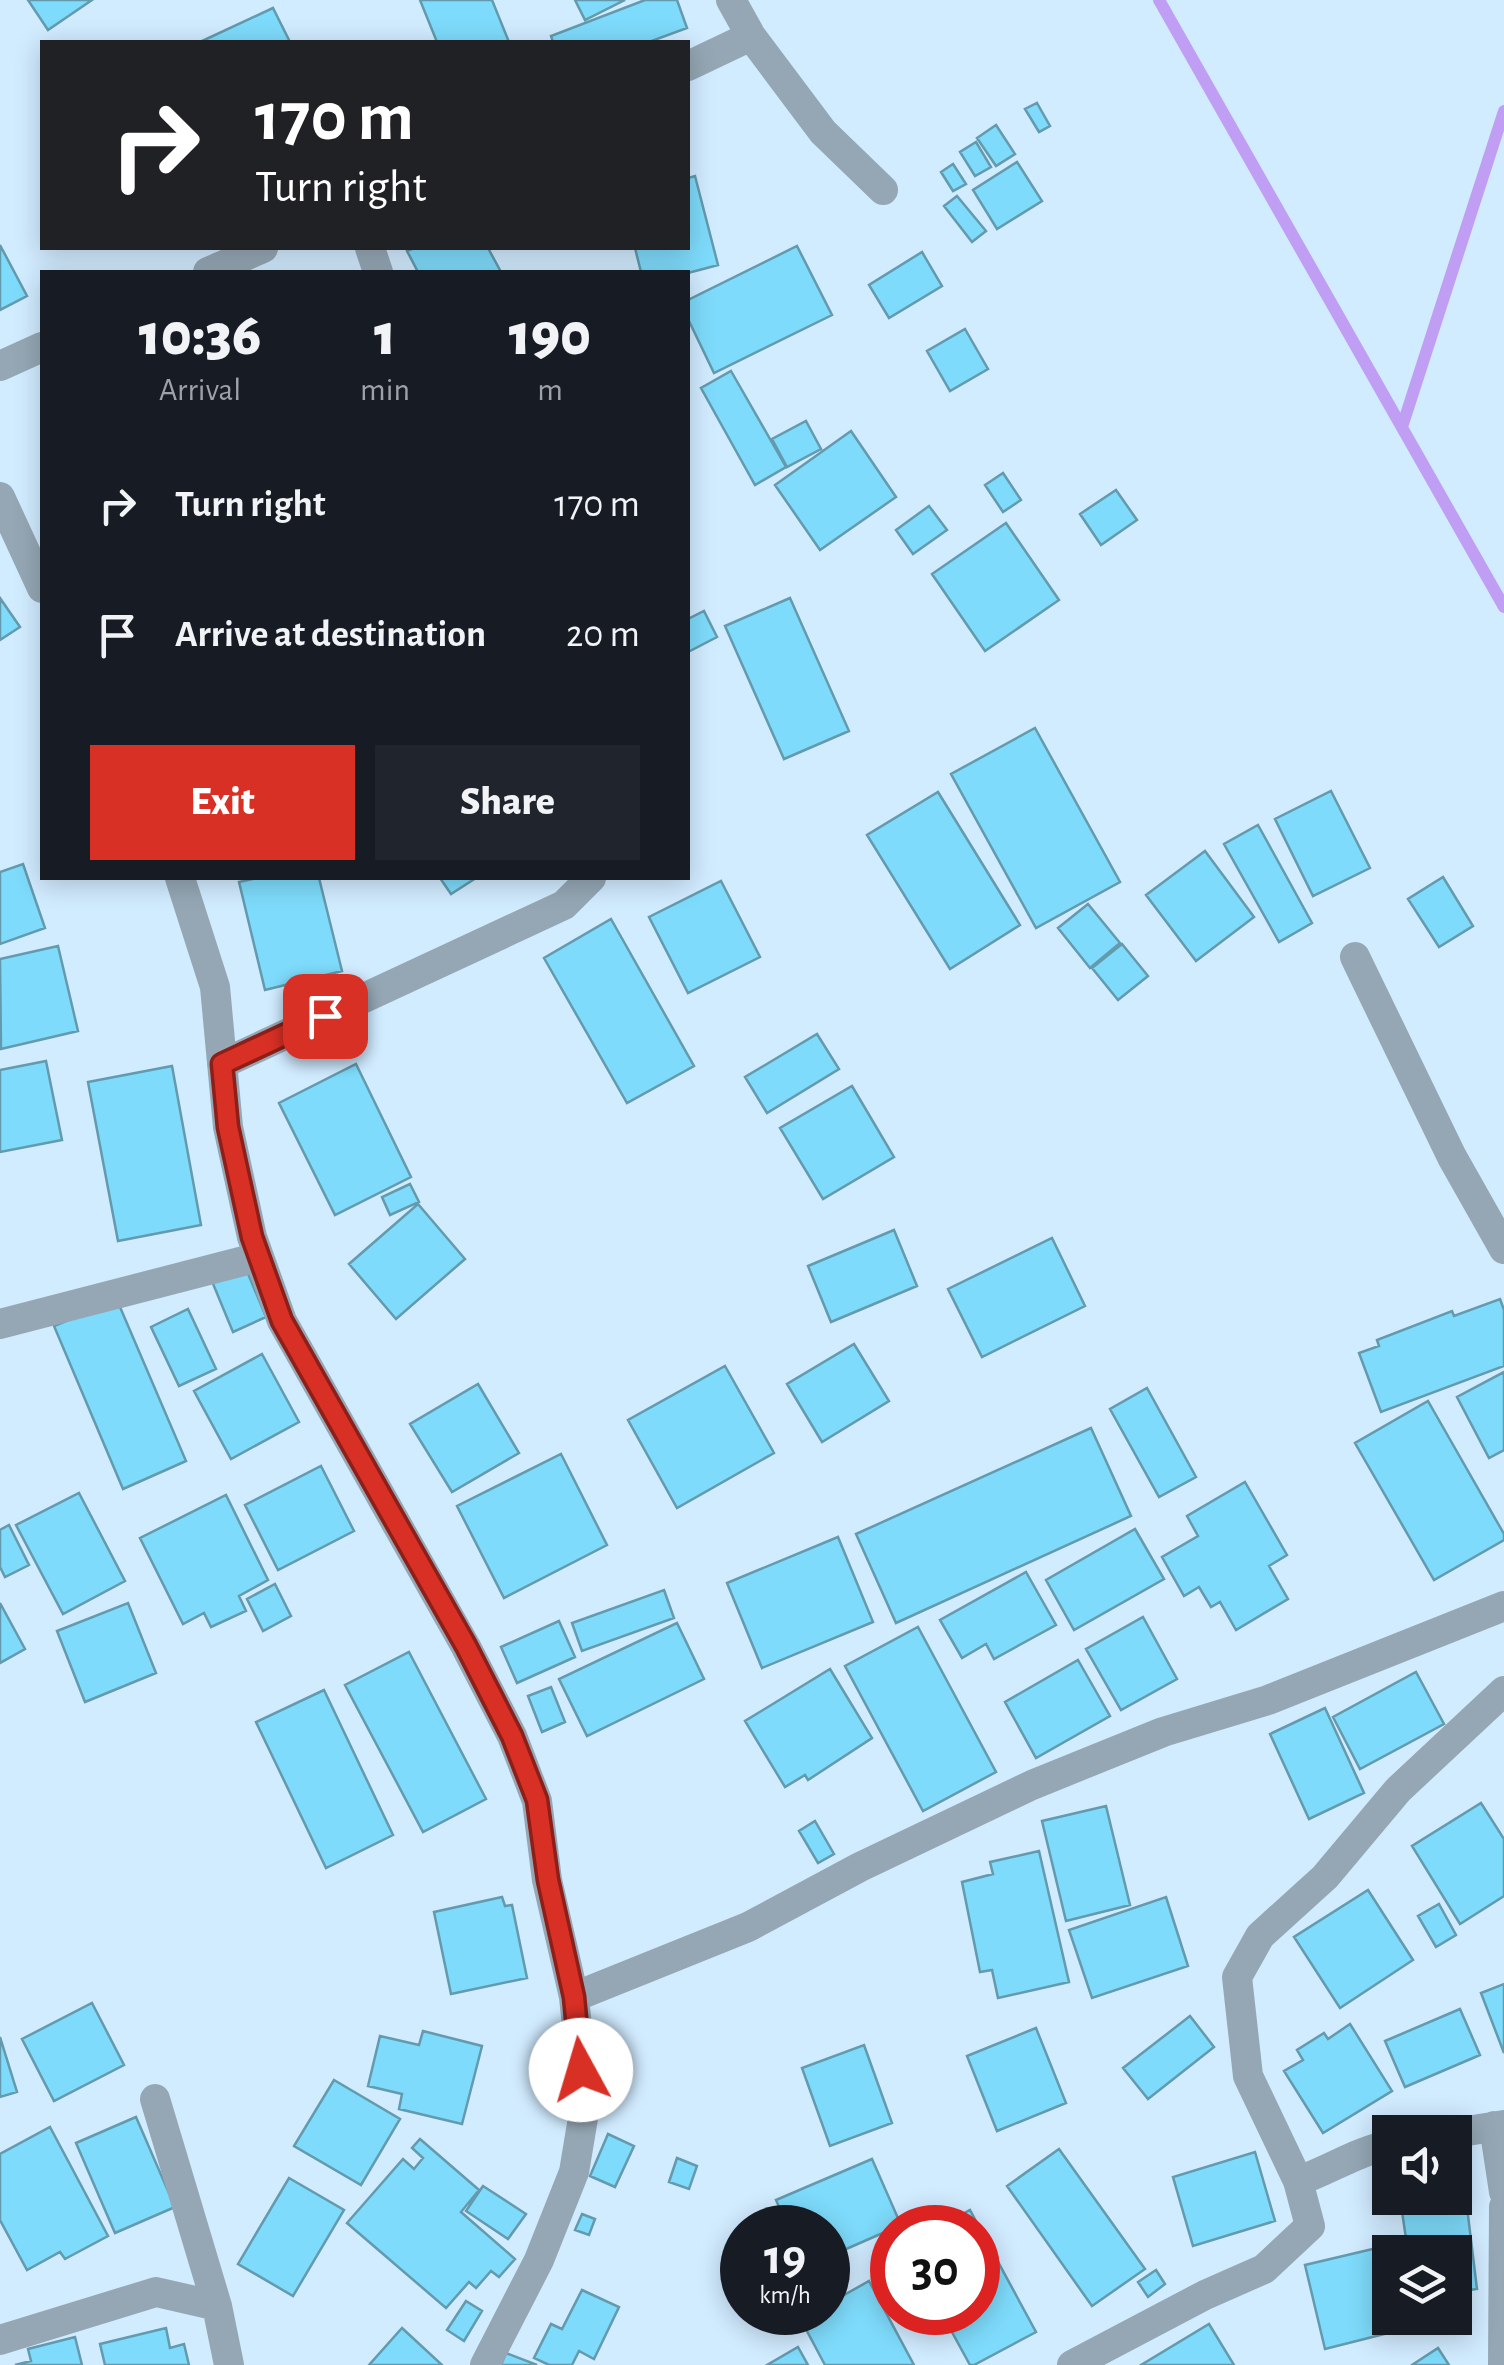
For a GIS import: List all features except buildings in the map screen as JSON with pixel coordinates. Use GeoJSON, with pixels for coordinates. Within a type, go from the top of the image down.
{"type":"FeatureCollection","features":[{"type":"Feature","properties":{"kind":"street"},"geometry":{"type":"LineString","coordinates":[[730,0],[751,36],[823,132],[883,190]]}},
{"type":"Feature","properties":{"kind":"street"},"geometry":{"type":"LineString","coordinates":[[690,65],[751,36]]}},
{"type":"Feature","properties":{"kind":"street"},"geometry":{"type":"LineString","coordinates":[[213,270],[258,250]]}},
{"type":"Feature","properties":{"kind":"street"},"geometry":{"type":"LineString","coordinates":[[0,366],[40,348]]}},
{"type":"Feature","properties":{"kind":"street"},"geometry":{"type":"LineString","coordinates":[[0,497],[40,584]]}},
{"type":"Feature","properties":{"kind":"street"},"geometry":{"type":"LineString","coordinates":[[181,880],[214,987],[228,1127],[252,1237],[282,1321],[466,1646],[512,1736],[537,1800],[548,1880],[574,1997],[585,2106],[574,2172],[539,2260],[485,2365]]}},
{"type":"Feature","properties":{"kind":"street"},"geometry":{"type":"LineString","coordinates":[[222,1064],[564,905],[590,880]]}},
{"type":"Feature","properties":{"kind":"street"},"geometry":{"type":"LineString","coordinates":[[1355,957],[1452,1157],[1504,1249]]}},
{"type":"Feature","properties":{"kind":"street"},"geometry":{"type":"LineString","coordinates":[[0,1324],[259,1257]]}},
{"type":"Feature","properties":{"kind":"street"},"geometry":{"type":"LineString","coordinates":[[574,1997],[748,1927],[860,1867],[1032,1784],[1163,1732],[1268,1700],[1504,1606]]}},
{"type":"Feature","properties":{"kind":"street"},"geometry":{"type":"LineString","coordinates":[[1072,2365],[1264,2269],[1310,2226],[1298,2181],[1248,2076],[1236,1977],[1260,1936],[1326,1878],[1398,1790],[1504,1691]]}},
{"type":"Feature","properties":{"kind":"street"},"geometry":{"type":"LineString","coordinates":[[155,2099],[218,2306],[229,2365]]}},
{"type":"Feature","properties":{"kind":"street"},"geometry":{"type":"LineString","coordinates":[[1472,2130],[1499,2125],[1504,2192]]}},
{"type":"Feature","properties":{"kind":"street"},"geometry":{"type":"LineString","coordinates":[[1298,2181],[1372,2148]]}},
{"type":"Feature","properties":{"kind":"street"},"geometry":{"type":"LineString","coordinates":[[1503,2365],[1504,2208]]}},
{"type":"Feature","properties":{"kind":"street"},"geometry":{"type":"LineString","coordinates":[[0,2340],[156,2292],[218,2306]]}},
{"type":"Feature","properties":{"kind":"waterway"},"geometry":{"type":"LineString","coordinates":[[1159,0],[1504,607]]}},
{"type":"Feature","properties":{"kind":"waterway"},"geometry":{"type":"LineString","coordinates":[[1402,427],[1504,111]]}},
{"type":"Feature","properties":{"kind":"route"},"geometry":{"type":"LineString","coordinates":[[325,1016],[222,1064],[228,1127],[252,1237],[282,1321],[466,1646],[512,1736],[537,1800],[548,1880],[574,1997],[581,2070]]}}]}
